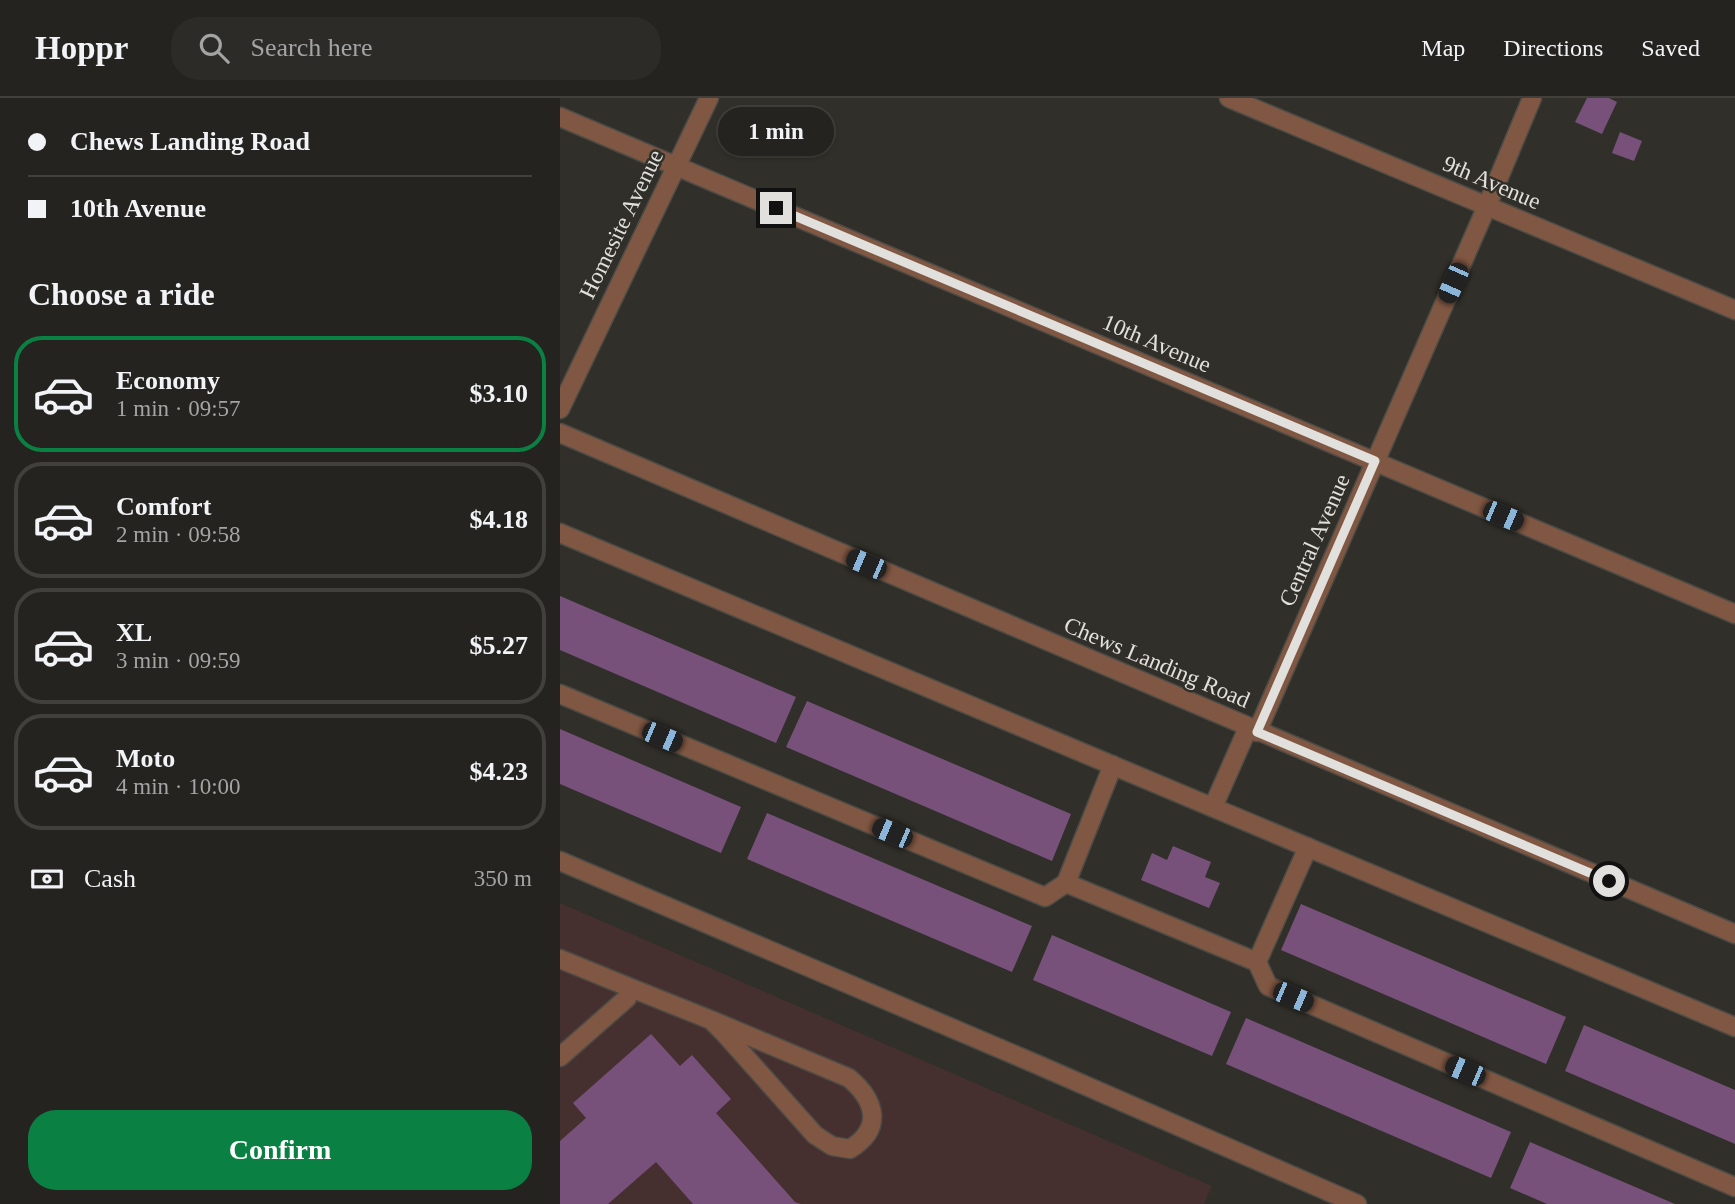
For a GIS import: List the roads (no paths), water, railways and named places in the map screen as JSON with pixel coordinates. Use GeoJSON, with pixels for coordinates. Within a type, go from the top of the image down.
{"type":"FeatureCollection","features":[{"type":"Feature","properties":{"kind":"street","name":"Homesite Avenue"},"geometry":{"type":"LineString","coordinates":[[560,409],[709,98]]}},
{"type":"Feature","properties":{"kind":"street","name":"9th Avenue"},"geometry":{"type":"LineString","coordinates":[[1229,98],[1735,310]]}},
{"type":"Feature","properties":{"kind":"street","name":"Central Avenue"},"geometry":{"type":"LineString","coordinates":[[1213,807],[1252,730],[1375,461],[1532,98]]}},
{"type":"Feature","properties":{"kind":"street","name":"10th Avenue"},"geometry":{"type":"LineString","coordinates":[[560,117],[1735,614]]}},
{"type":"Feature","properties":{"kind":"street","name":"Chews Landing Road"},"geometry":{"type":"LineString","coordinates":[[560,433],[1735,934]]}},
{"type":"Feature","properties":{"kind":"street"},"geometry":{"type":"LineString","coordinates":[[560,533],[1735,1027]]}},
{"type":"Feature","properties":{"kind":"street"},"geometry":{"type":"LineString","coordinates":[[560,694],[1045,897],[1066,883],[1113,765]]}},
{"type":"Feature","properties":{"kind":"street"},"geometry":{"type":"LineString","coordinates":[[1257,961],[1308,847]]}},
{"type":"Feature","properties":{"kind":"street"},"geometry":{"type":"LineString","coordinates":[[560,861],[1357,1204]]}},
{"type":"Feature","properties":{"kind":"street"},"geometry":{"type":"LineString","coordinates":[[1066,883],[1257,961],[1268,986],[1735,1187]]}},
{"type":"Feature","properties":{"kind":"street"},"geometry":{"type":"LineString","coordinates":[[560,959],[711,1020],[849,1078],[863,1090],[870,1103],[873,1117],[870,1131],[861,1142],[850,1149],[832,1146],[815,1135],[711,1020]]}},
{"type":"Feature","properties":{"kind":"street"},"geometry":{"type":"LineString","coordinates":[[560,1057],[626,998],[631,988]]}}]}
